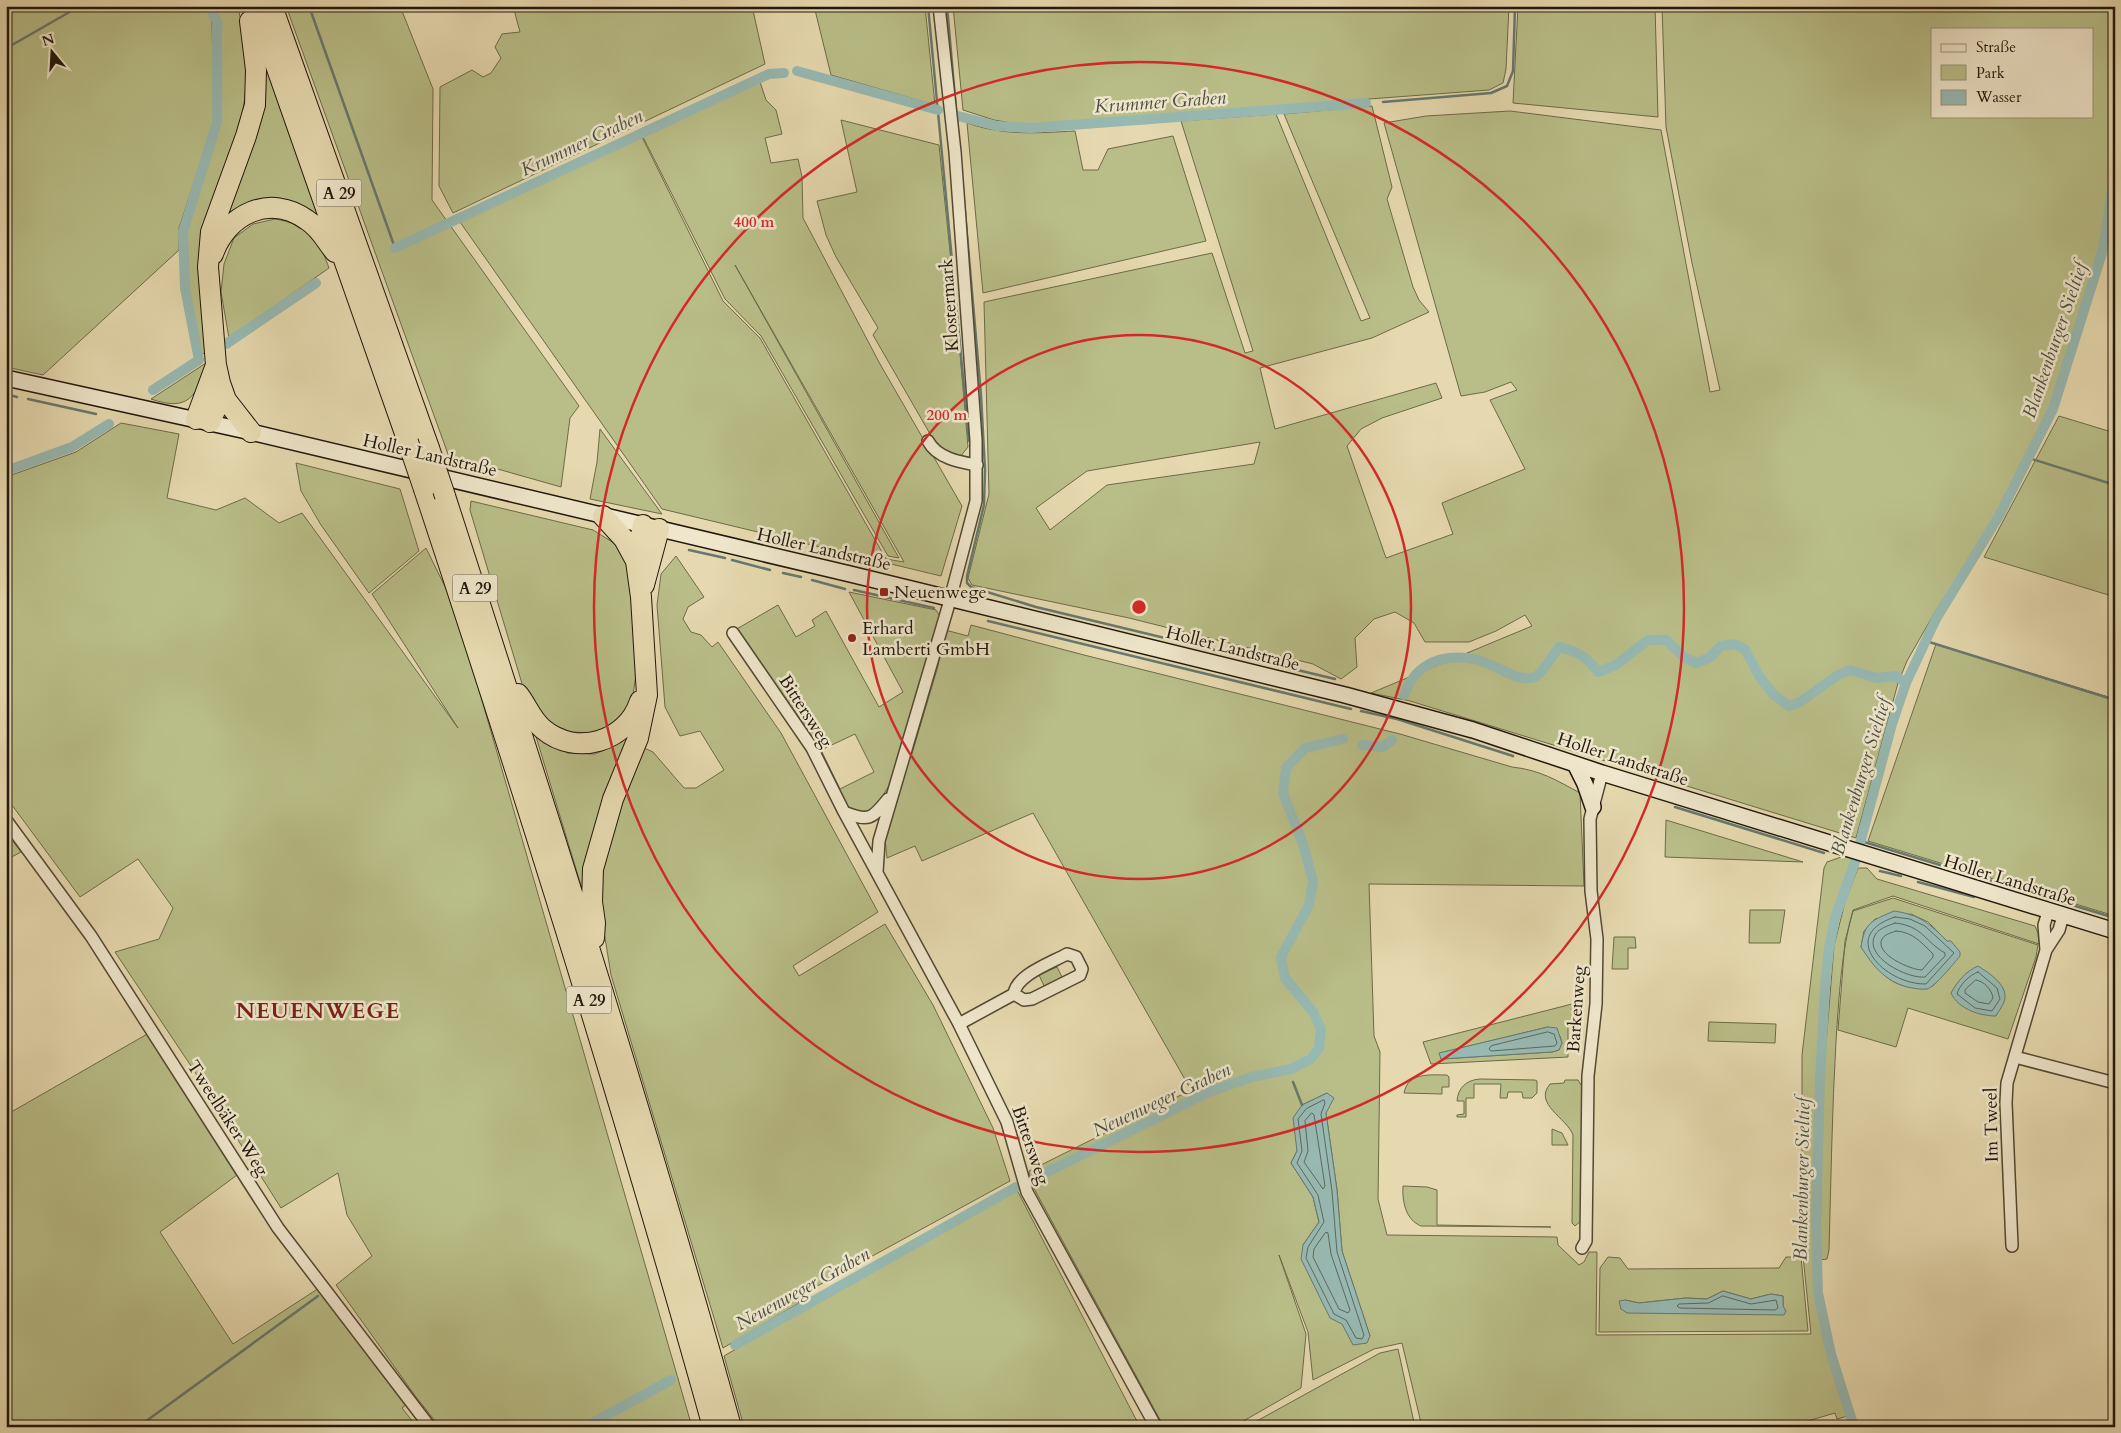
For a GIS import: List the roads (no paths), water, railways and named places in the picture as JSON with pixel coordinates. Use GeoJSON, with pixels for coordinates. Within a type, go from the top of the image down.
{"type":"FeatureCollection","features":[{"type":"Feature","properties":{"kind":"highway"},"geometry":{"type":"LineString","coordinates":[[203,420],[218,404],[218,374],[208,267],[211,232],[246,136],[254,105],[256,70],[250,6]]}},
{"type":"Feature","properties":{"kind":"highway","name":"A 29"},"geometry":{"type":"LineString","coordinates":[[255,6],[424,489],[570,938],[669,1270],[713,1427]]}},
{"type":"Feature","properties":{"kind":"highway","name":"A 29"},"geometry":{"type":"LineString","coordinates":[[272,6],[429,448],[505,681],[593,956],[686,1265],[731,1427]]}},
{"type":"Feature","properties":{"kind":"highway"},"geometry":{"type":"LineString","coordinates":[[208,267],[218,241],[234,222],[252,211],[264,208],[287,211],[306,218],[322,233],[347,266]]}},
{"type":"Feature","properties":{"kind":"highway"},"geometry":{"type":"LineString","coordinates":[[218,374],[226,400],[252,432]]}},
{"type":"Feature","properties":{"kind":"highway"},"geometry":{"type":"LineString","coordinates":[[593,956],[595,923],[592,902],[593,869],[613,800],[638,738],[646,702],[647,680],[641,597],[636,561],[624,539],[603,516]]}},
{"type":"Feature","properties":{"kind":"highway"},"geometry":{"type":"LineString","coordinates":[[636,561],[651,527]]}},
{"type":"Feature","properties":{"kind":"highway"},"geometry":{"type":"LineString","coordinates":[[641,597],[651,527]]}},
{"type":"Feature","properties":{"kind":"highway"},"geometry":{"type":"LineString","coordinates":[[505,681],[520,697],[534,721],[543,729],[559,739],[583,744],[607,739],[627,725],[639,704],[647,680]]}},
{"type":"Feature","properties":{"kind":"main road","name":"Holler Landstraße"},"geometry":{"type":"LineString","coordinates":[[6,378],[203,420],[951,598],[1359,699],[1473,730],[1602,773],[2115,931]]}},
{"type":"Feature","properties":{"kind":"main road"},"geometry":{"type":"LineString","coordinates":[[1575,764],[1585,784],[1593,807]]}},
{"type":"Feature","properties":{"kind":"street","name":"Klostermark"},"geometry":{"type":"LineString","coordinates":[[940,6],[955,152],[977,465],[976,501],[951,598]]}},
{"type":"Feature","properties":{"kind":"street"},"geometry":{"type":"LineString","coordinates":[[928,441],[933,450],[956,461],[977,465]]}},
{"type":"Feature","properties":{"kind":"street"},"geometry":{"type":"LineString","coordinates":[[876,872],[879,841],[951,598]]}},
{"type":"Feature","properties":{"kind":"street","name":"Bittersweg"},"geometry":{"type":"LineString","coordinates":[[733,633],[812,748],[844,812],[959,1024],[1007,1122],[1027,1192],[1156,1427]]}},
{"type":"Feature","properties":{"kind":"street","name":"Barkenweg"},"geometry":{"type":"LineString","coordinates":[[1582,1248],[1586,1241],[1588,1076],[1596,1004],[1597,939],[1591,891],[1590,819],[1602,773]]}},
{"type":"Feature","properties":{"kind":"street"},"geometry":{"type":"LineString","coordinates":[[844,812],[860,818],[875,815],[892,794]]}},
{"type":"Feature","properties":{"kind":"street","name":"Tweelbäker Weg"},"geometry":{"type":"LineString","coordinates":[[6,820],[91,936],[278,1228],[430,1427]]}},
{"type":"Feature","properties":{"kind":"street","name":"Im Tweel"},"geometry":{"type":"LineString","coordinates":[[2012,1246],[2006,1103],[2007,1083],[2046,950],[2044,925],[2055,914]]}},
{"type":"Feature","properties":{"kind":"street"},"geometry":{"type":"LineString","coordinates":[[1067,954],[1076,957],[1082,969],[1080,975],[1032,999],[1024,1000],[1014,994],[1015,986],[1021,980],[1067,954]]}},
{"type":"Feature","properties":{"kind":"street"},"geometry":{"type":"LineString","coordinates":[[959,1024],[1014,994]]}},
{"type":"Feature","properties":{"kind":"street"},"geometry":{"type":"LineString","coordinates":[[2015,1057],[2115,1083]]}},
{"type":"Feature","properties":{"kind":"water"},"geometry":{"type":"Polygon","coordinates":[[[1894,911],[1911,915],[1924,921],[1947,941],[1951,941],[1960,952],[1960,956],[1944,974],[1935,984],[1927,989],[1907,987],[1892,981],[1880,972],[1861,947],[1865,932],[1870,923],[1894,911]]]}},
{"type":"Feature","properties":{"kind":"water"},"geometry":{"type":"Polygon","coordinates":[[[1978,966],[1988,972],[2001,985],[2004,991],[2004,1002],[1996,1016],[1983,1015],[1964,1007],[1954,999],[1951,993],[1962,977],[1978,966]]]}},
{"type":"Feature","properties":{"kind":"water"},"geometry":{"type":"Polygon","coordinates":[[[1548,1027],[1557,1028],[1562,1043],[1559,1050],[1441,1059],[1439,1053],[1548,1027]]]}},
{"type":"Feature","properties":{"kind":"water"},"geometry":{"type":"Polygon","coordinates":[[[1327,1093],[1334,1098],[1326,1113],[1337,1190],[1342,1251],[1370,1336],[1367,1343],[1353,1345],[1342,1324],[1330,1318],[1301,1259],[1303,1245],[1319,1222],[1313,1197],[1291,1163],[1297,1151],[1293,1118],[1302,1105],[1327,1093]]]}},
{"type":"Feature","properties":{"kind":"water"},"geometry":{"type":"Polygon","coordinates":[[[1723,1291],[1751,1299],[1771,1294],[1783,1296],[1783,1306],[1786,1311],[1784,1315],[1627,1313],[1621,1309],[1619,1301],[1625,1300],[1639,1303],[1686,1298],[1707,1299],[1723,1291]]]}},
{"type":"Feature","properties":{"kind":"waterway"},"geometry":{"type":"LineString","coordinates":[[12,45],[80,6]]}},
{"type":"Feature","properties":{"kind":"waterway"},"geometry":{"type":"LineString","coordinates":[[153,390],[199,360],[185,288],[183,232],[217,122],[217,22],[210,6]]}},
{"type":"Feature","properties":{"kind":"waterway"},"geometry":{"type":"LineString","coordinates":[[309,6],[395,248]]}},
{"type":"Feature","properties":{"kind":"waterway"},"geometry":{"type":"LineString","coordinates":[[928,6],[969,441]]}},
{"type":"Feature","properties":{"kind":"waterway"},"geometry":{"type":"LineString","coordinates":[[947,6],[981,395],[985,470],[984,505],[967,583],[971,587],[1036,607],[1335,679]]}},
{"type":"Feature","properties":{"kind":"waterway","name":"Krummer Graben"},"geometry":{"type":"LineString","coordinates":[[1383,102],[1491,93],[1507,86],[1513,71],[1515,6]]}},
{"type":"Feature","properties":{"kind":"waterway","name":"Krummer Graben"},"geometry":{"type":"LineString","coordinates":[[797,71],[938,110]]}},
{"type":"Feature","properties":{"kind":"waterway","name":"Krummer Graben"},"geometry":{"type":"LineString","coordinates":[[395,248],[769,74],[784,73]]}},
{"type":"Feature","properties":{"kind":"waterway","name":"Krummer Graben"},"geometry":{"type":"LineString","coordinates":[[958,116],[997,126],[1031,128],[1366,103]]}},
{"type":"Feature","properties":{"kind":"waterway","name":"Blankenburger Sieltief"},"geometry":{"type":"LineString","coordinates":[[1854,1427],[1831,1354],[1818,1293],[1816,1222],[1820,1081],[1825,987],[1835,918],[1855,862],[1892,724],[1906,683],[1936,619],[1999,516],[2053,409],[2102,253],[2115,175]]}},
{"type":"Feature","properties":{"kind":"waterway","name":"Krummer Graben"},"geometry":{"type":"LineString","coordinates":[[226,344],[316,283]]}},
{"type":"Feature","properties":{"kind":"waterway"},"geometry":{"type":"LineString","coordinates":[[6,394],[17,397]]}},
{"type":"Feature","properties":{"kind":"waterway"},"geometry":{"type":"LineString","coordinates":[[28,399],[96,414]]}},
{"type":"Feature","properties":{"kind":"waterway","name":"Krummer Graben"},"geometry":{"type":"LineString","coordinates":[[6,471],[72,447],[109,424]]}},
{"type":"Feature","properties":{"kind":"waterway"},"geometry":{"type":"LineString","coordinates":[[2029,458],[2115,485]]}},
{"type":"Feature","properties":{"kind":"waterway"},"geometry":{"type":"LineString","coordinates":[[689,550],[725,558]]}},
{"type":"Feature","properties":{"kind":"waterway"},"geometry":{"type":"LineString","coordinates":[[732,560],[770,570]]}},
{"type":"Feature","properties":{"kind":"waterway"},"geometry":{"type":"LineString","coordinates":[[783,573],[801,577]]}},
{"type":"Feature","properties":{"kind":"waterway"},"geometry":{"type":"LineString","coordinates":[[812,580],[845,589]]}},
{"type":"Feature","properties":{"kind":"waterway"},"geometry":{"type":"LineString","coordinates":[[854,590],[934,608]]}},
{"type":"Feature","properties":{"kind":"waterway"},"geometry":{"type":"LineString","coordinates":[[988,621],[1351,709]]}},
{"type":"Feature","properties":{"kind":"waterway","name":"Neuenweger Graben"},"geometry":{"type":"LineString","coordinates":[[1404,695],[1420,670],[1439,660],[1449,658],[1471,659],[1481,661],[1517,677],[1529,678],[1535,677],[1541,672],[1559,647],[1581,655],[1598,672],[1616,665],[1648,640],[1666,640],[1684,657],[1696,663],[1709,658],[1721,646],[1734,644],[1745,649],[1759,676],[1773,694],[1789,706],[1800,702],[1838,675],[1850,670],[1877,678],[1896,676],[1906,683]]}},
{"type":"Feature","properties":{"kind":"waterway"},"geometry":{"type":"LineString","coordinates":[[1926,641],[2115,700]]}},
{"type":"Feature","properties":{"kind":"waterway"},"geometry":{"type":"LineString","coordinates":[[1361,711],[1397,719],[1513,756]]}},
{"type":"Feature","properties":{"kind":"waterway","name":"Neuenweger Graben"},"geometry":{"type":"LineString","coordinates":[[1033,1179],[1209,1092],[1252,1077],[1291,1069],[1311,1059],[1319,1048],[1321,1029],[1313,1012],[1285,978],[1281,957],[1309,905],[1313,881],[1303,844],[1283,793],[1286,768],[1305,748],[1343,739]]}},
{"type":"Feature","properties":{"kind":"waterway","name":"Neuenweger Graben"},"geometry":{"type":"LineString","coordinates":[[1362,745],[1383,747],[1392,740]]}},
{"type":"Feature","properties":{"kind":"waterway"},"geometry":{"type":"LineString","coordinates":[[1675,807],[1824,853]]}},
{"type":"Feature","properties":{"kind":"waterway"},"geometry":{"type":"LineString","coordinates":[[1861,841],[2115,918]]}},
{"type":"Feature","properties":{"kind":"waterway"},"geometry":{"type":"LineString","coordinates":[[1880,871],[1901,876]]}},
{"type":"Feature","properties":{"kind":"waterway"},"geometry":{"type":"LineString","coordinates":[[1918,882],[1974,897]]}},
{"type":"Feature","properties":{"kind":"waterway","name":"Neuenweger Graben"},"geometry":{"type":"LineString","coordinates":[[1293,1082],[1302,1105]]}},
{"type":"Feature","properties":{"kind":"waterway","name":"Neuenweger Graben"},"geometry":{"type":"LineString","coordinates":[[735,1345],[1016,1187]]}},
{"type":"Feature","properties":{"kind":"waterway"},"geometry":{"type":"LineString","coordinates":[[138,1427],[318,1296]]}},
{"type":"Feature","properties":{"kind":"waterway","name":"Neuenweger Graben"},"geometry":{"type":"LineString","coordinates":[[585,1427],[671,1380]]}},
{"type":"Feature","properties":{"kind":"place","name":"Neuenwege"},"geometry":{"type":"Point","coordinates":[884,592]}},
{"type":"Feature","properties":{"kind":"place","name":"Erhard Lamberti GmbH"},"geometry":{"type":"Point","coordinates":[852,638]}},
{"type":"Feature","properties":{"kind":"district","name":"NEUENWEGE"},"geometry":{"type":"Point","coordinates":[318,1010]}}]}
